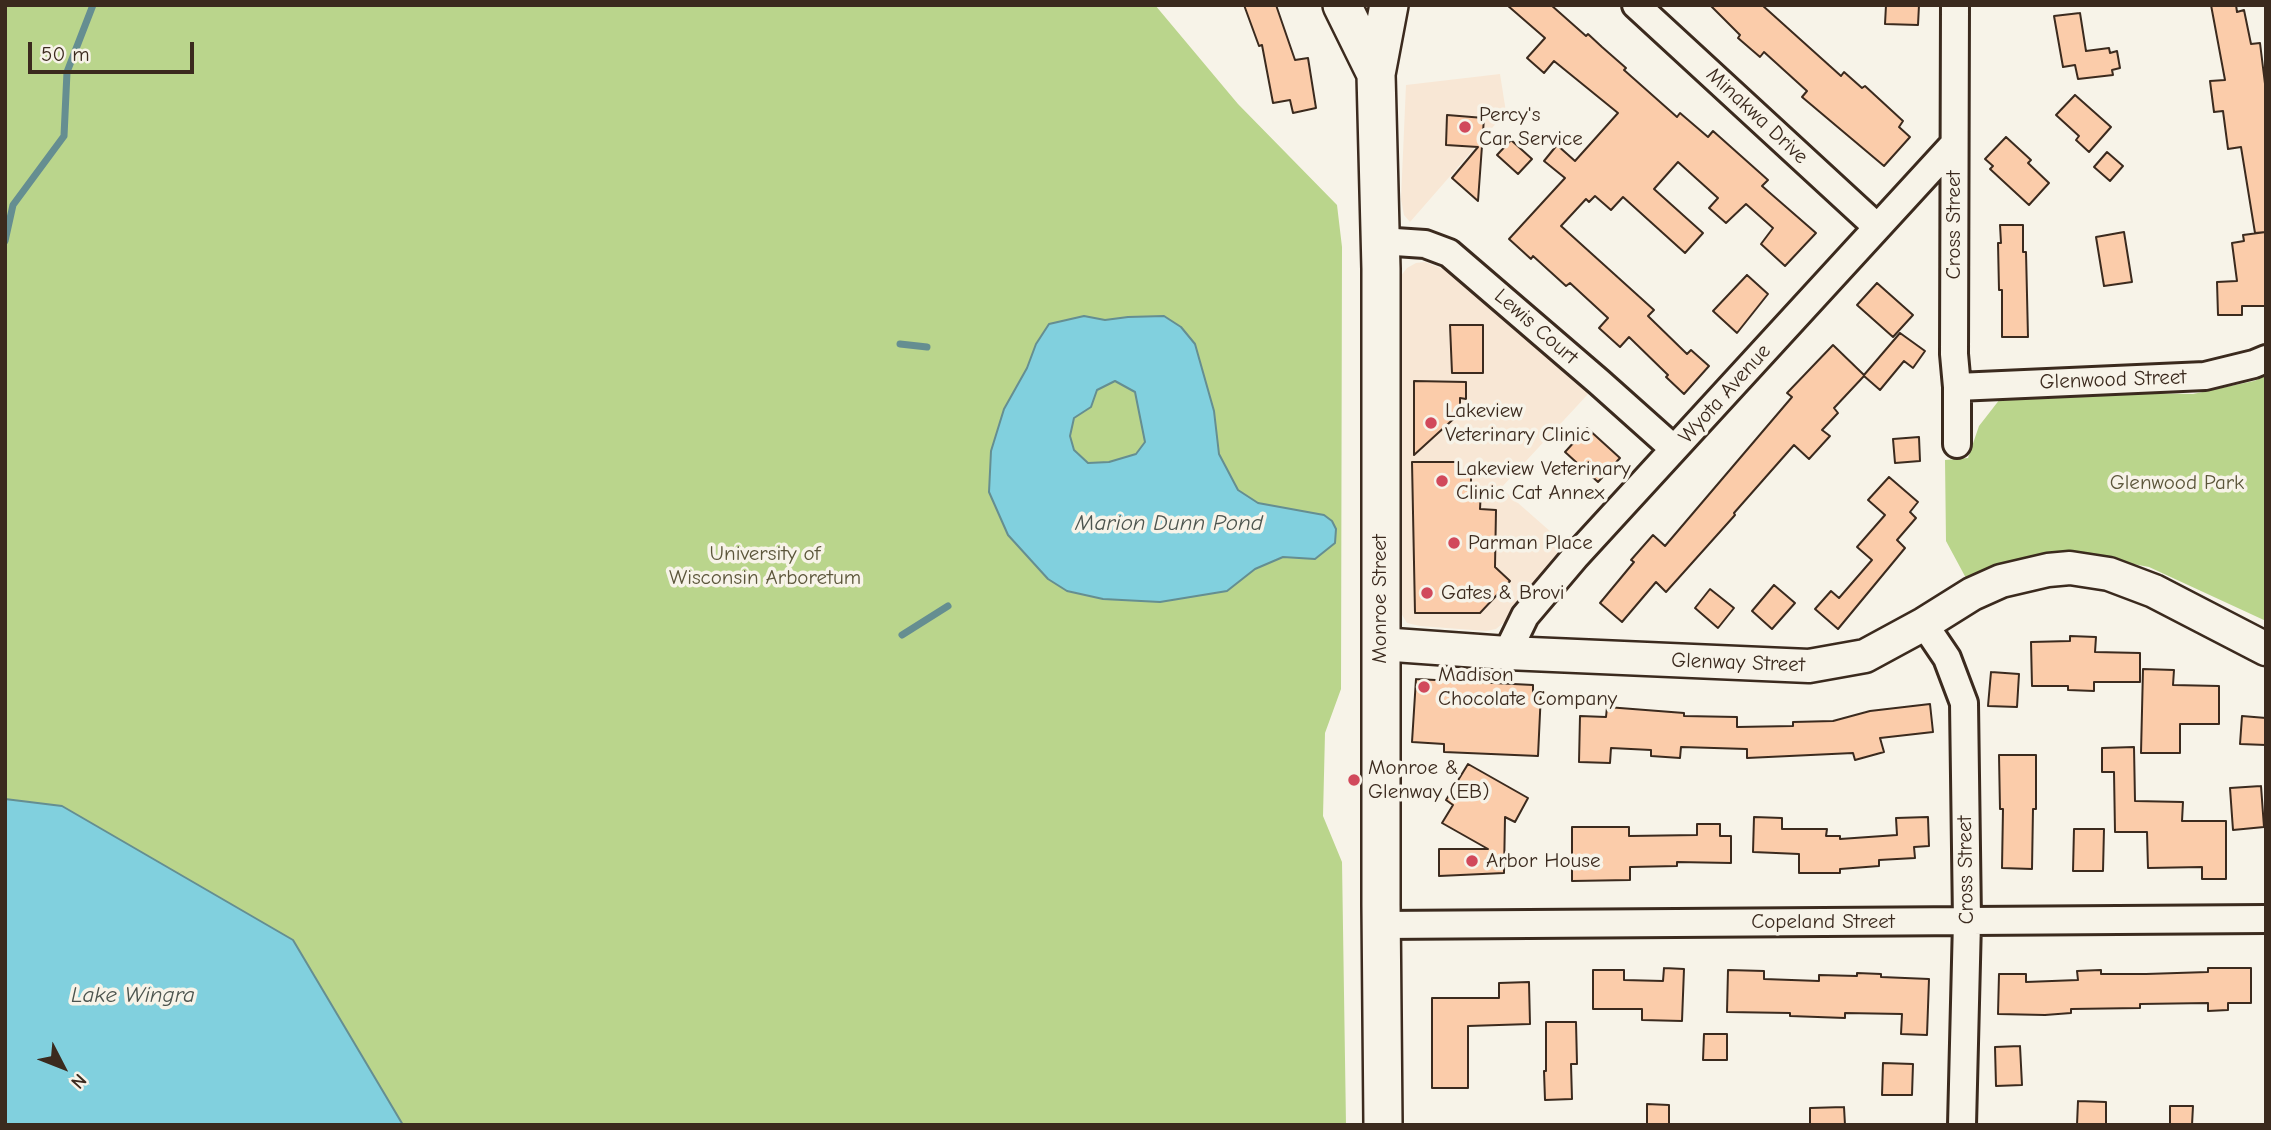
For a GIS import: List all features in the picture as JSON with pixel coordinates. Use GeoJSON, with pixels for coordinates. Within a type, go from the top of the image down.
{"type":"FeatureCollection","features":[{"type":"Feature","properties":{"kind":"main road","name":"Monroe Street"},"geometry":{"type":"LineString","coordinates":[[1342,5],[1369,61],[1380,241],[1383,1125]]}},
{"type":"Feature","properties":{"kind":"main road","name":"Monroe Street"},"geometry":{"type":"LineString","coordinates":[[1369,61],[1389,5]]}},
{"type":"Feature","properties":{"kind":"street","name":"Monroe Street"},"geometry":{"type":"LineString","coordinates":[[1358,5],[1369,61]]}},
{"type":"Feature","properties":{"kind":"street","name":"Minakwa Drive"},"geometry":{"type":"LineString","coordinates":[[1636,5],[1877,227]]}},
{"type":"Feature","properties":{"kind":"street","name":"Cross Street"},"geometry":{"type":"LineString","coordinates":[[1955,5],[1954,354],[1957,444]]}},
{"type":"Feature","properties":{"kind":"street","name":"Wyota Avenue"},"geometry":{"type":"LineString","coordinates":[[1507,653],[1525,615],[1575,557],[1954,144]]}},
{"type":"Feature","properties":{"kind":"street","name":"Lewis Court"},"geometry":{"type":"LineString","coordinates":[[1380,241],[1425,244],[1449,253],[1674,449]]}},
{"type":"Feature","properties":{"kind":"street","name":"Glenwood Street"},"geometry":{"type":"LineString","coordinates":[[1957,387],[2205,376],[2266,359]]}},
{"type":"Feature","properties":{"kind":"street","name":"Glenway Street"},"geometry":{"type":"LineString","coordinates":[[1380,644],[1507,653],[1809,666],[1864,656],[1924,624],[1972,594],[2001,581],[2048,570],[2070,568],[2109,574],[2154,591],[2266,649]]}},
{"type":"Feature","properties":{"kind":"street","name":"Cross Street"},"geometry":{"type":"LineString","coordinates":[[1924,624],[1947,658],[1964,703],[1967,921],[1962,1125]]}},
{"type":"Feature","properties":{"kind":"street","name":"Copeland Street"},"geometry":{"type":"LineString","coordinates":[[1381,925],[2266,919]]}},
{"type":"Feature","properties":{"kind":"shaded area"},"geometry":{"type":"Polygon","coordinates":[[[1500,74],[1506,112],[1410,222],[1404,215],[1401,199],[1406,85],[1500,74]]]}},
{"type":"Feature","properties":{"kind":"shaded area"},"geometry":{"type":"Polygon","coordinates":[[[1425,262],[1445,270],[1535,343],[1589,393],[1501,488],[1568,547],[1507,620],[1496,629],[1486,631],[1420,626],[1407,623],[1401,613],[1398,289],[1400,277],[1407,268],[1425,262]]]}},
{"type":"Feature","properties":{"kind":"green space","name":"University of Wisconsin Arboretum"},"geometry":{"type":"Polygon","coordinates":[[[5,5],[1155,5],[1238,104],[1337,205],[1342,247],[1341,689],[1325,733],[1323,816],[1342,862],[1346,1125],[403,1125],[293,940],[62,806],[5,799],[5,5]]]}},
{"type":"Feature","properties":{"kind":"green space","name":"Glenwood Park"},"geometry":{"type":"Polygon","coordinates":[[[2266,376],[2266,621],[2149,567],[2080,554],[2007,563],[1967,580],[1946,541],[1945,460],[1968,458],[1979,426],[2000,399],[2073,392],[2193,394],[2266,376]]]}},
{"type":"Feature","properties":{"kind":"water","name":"Marion Dunn Pond"},"geometry":{"type":"Polygon","coordinates":[[[1084,316],[1105,320],[1164,316],[1181,327],[1195,344],[1214,411],[1219,454],[1238,490],[1258,503],[1324,515],[1332,521],[1336,529],[1335,543],[1315,559],[1283,557],[1255,569],[1227,591],[1160,602],[1103,599],[1067,591],[1048,579],[1008,535],[989,492],[991,451],[1004,409],[1027,368],[1036,344],[1049,324],[1084,316]],[[1115,381],[1097,390],[1091,407],[1074,418],[1070,436],[1074,450],[1088,463],[1109,462],[1136,454],[1145,442],[1135,392],[1115,381]]]}},
{"type":"Feature","properties":{"kind":"water","name":"Lake Wingra"},"geometry":{"type":"Polygon","coordinates":[[[5,799],[62,806],[293,940],[403,1125],[5,1125],[5,799]]]}},
{"type":"Feature","properties":{"kind":"building"},"geometry":{"type":"Polygon","coordinates":[[[1244,5],[1276,5],[1295,60],[1308,58],[1316,108],[1293,113],[1290,100],[1273,103],[1262,45],[1259,46],[1244,5]]]}},
{"type":"Feature","properties":{"kind":"building"},"geometry":{"type":"Polygon","coordinates":[[[1507,5],[1551,5],[1586,36],[1588,34],[1677,117],[1680,113],[1708,137],[1713,131],[1768,180],[1762,186],[1816,233],[1785,266],[1761,244],[1773,228],[1746,204],[1726,223],[1709,208],[1718,198],[1678,162],[1654,189],[1703,233],[1685,253],[1623,197],[1611,210],[1595,196],[1589,202],[1586,199],[1561,226],[1654,310],[1648,316],[1687,354],[1691,350],[1709,366],[1684,394],[1629,337],[1620,347],[1599,328],[1608,318],[1570,283],[1566,286],[1533,256],[1531,259],[1509,239],[1565,178],[1544,161],[1557,145],[1575,161],[1618,113],[1554,61],[1544,73],[1527,58],[1545,38],[1507,5]]]}},
{"type":"Feature","properties":{"kind":"building"},"geometry":{"type":"Polygon","coordinates":[[[1710,5],[1762,5],[1841,76],[1844,72],[1862,88],[1865,86],[1903,121],[1899,127],[1910,137],[1884,166],[1802,97],[1807,91],[1764,52],[1760,57],[1738,38],[1740,35],[1710,5]]]}},
{"type":"Feature","properties":{"kind":"building"},"geometry":{"type":"Polygon","coordinates":[[[1886,5],[1919,5],[1918,25],[1885,24],[1886,5]]]}},
{"type":"Feature","properties":{"kind":"building"},"geometry":{"type":"Polygon","coordinates":[[[2211,5],[2236,5],[2237,12],[2244,10],[2251,44],[2260,43],[2266,92],[2266,232],[2255,233],[2241,147],[2228,149],[2223,111],[2214,112],[2210,81],[2225,80],[2211,5]]]}},
{"type":"Feature","properties":{"kind":"building"},"geometry":{"type":"Polygon","coordinates":[[[2080,13],[2086,51],[2109,48],[2110,53],[2117,51],[2120,68],[2112,70],[2113,75],[2078,79],[2075,65],[2063,67],[2054,16],[2080,13]]]}},
{"type":"Feature","properties":{"kind":"building"},"geometry":{"type":"Polygon","coordinates":[[[2075,95],[2111,127],[2089,152],[2076,140],[2079,136],[2056,115],[2075,95]]]}},
{"type":"Feature","properties":{"kind":"building"},"geometry":{"type":"Polygon","coordinates":[[[1447,115],[1484,118],[1478,201],[1452,178],[1478,147],[1446,145],[1447,115]]]}},
{"type":"Feature","properties":{"kind":"building"},"geometry":{"type":"Polygon","coordinates":[[[2006,137],[2031,160],[2028,163],[2049,183],[2029,205],[1990,169],[1993,166],[1985,159],[2006,137]]]}},
{"type":"Feature","properties":{"kind":"building"},"geometry":{"type":"Polygon","coordinates":[[[1511,140],[1532,159],[1518,174],[1497,155],[1511,140]]]}},
{"type":"Feature","properties":{"kind":"building"},"geometry":{"type":"Polygon","coordinates":[[[2107,152],[2123,166],[2110,181],[2094,167],[2107,152]]]}},
{"type":"Feature","properties":{"kind":"building"},"geometry":{"type":"Polygon","coordinates":[[[2000,225],[2023,225],[2028,337],[2002,337],[1998,243],[2001,243],[2000,225]]]}},
{"type":"Feature","properties":{"kind":"building"},"geometry":{"type":"Polygon","coordinates":[[[2124,232],[2132,282],[2104,286],[2096,237],[2124,232]]]}},
{"type":"Feature","properties":{"kind":"building"},"geometry":{"type":"Polygon","coordinates":[[[2266,232],[2266,306],[2242,306],[2242,315],[2218,315],[2217,282],[2237,281],[2232,243],[2244,241],[2243,235],[2266,232]]]}},
{"type":"Feature","properties":{"kind":"building"},"geometry":{"type":"Polygon","coordinates":[[[1747,275],[1768,294],[1737,333],[1713,311],[1747,275]]]}},
{"type":"Feature","properties":{"kind":"building"},"geometry":{"type":"Polygon","coordinates":[[[1877,283],[1913,315],[1893,337],[1857,305],[1877,283]]]}},
{"type":"Feature","properties":{"kind":"building"},"geometry":{"type":"Polygon","coordinates":[[[1450,325],[1483,325],[1483,373],[1452,373],[1450,325]]]}},
{"type":"Feature","properties":{"kind":"building"},"geometry":{"type":"Polygon","coordinates":[[[1900,333],[1925,351],[1913,368],[1904,361],[1880,390],[1864,376],[1834,408],[1838,413],[1822,430],[1830,436],[1809,459],[1794,445],[1666,592],[1656,582],[1622,622],[1600,603],[1653,535],[1665,546],[1792,397],[1787,393],[1833,345],[1864,375],[1900,333]]]}},
{"type":"Feature","properties":{"kind":"building"},"geometry":{"type":"Polygon","coordinates":[[[1414,381],[1466,382],[1466,399],[1460,398],[1460,413],[1414,455],[1414,381]]]}},
{"type":"Feature","properties":{"kind":"building"},"geometry":{"type":"Polygon","coordinates":[[[1587,428],[1620,458],[1598,482],[1565,452],[1587,428]]]}},
{"type":"Feature","properties":{"kind":"building"},"geometry":{"type":"Polygon","coordinates":[[[1919,437],[1920,461],[1895,463],[1893,439],[1919,437]]]}},
{"type":"Feature","properties":{"kind":"building","name":"Parman Place"},"geometry":{"type":"Polygon","coordinates":[[[1412,462],[1461,462],[1461,474],[1471,474],[1471,489],[1481,489],[1480,509],[1496,510],[1495,567],[1510,581],[1480,613],[1415,613],[1412,462]]]}},
{"type":"Feature","properties":{"kind":"building"},"geometry":{"type":"Polygon","coordinates":[[[1889,477],[1918,502],[1910,512],[1916,518],[1897,540],[1905,548],[1838,629],[1815,609],[1831,591],[1839,598],[1872,560],[1857,547],[1885,515],[1868,500],[1889,477]]]}},
{"type":"Feature","properties":{"kind":"building"},"geometry":{"type":"Polygon","coordinates":[[[1774,585],[1795,603],[1772,629],[1752,611],[1774,585]]]}},
{"type":"Feature","properties":{"kind":"building"},"geometry":{"type":"Polygon","coordinates":[[[1710,589],[1734,608],[1718,628],[1695,608],[1710,589]]]}},
{"type":"Feature","properties":{"kind":"building"},"geometry":{"type":"Polygon","coordinates":[[[2070,636],[2096,637],[2095,652],[2140,653],[2140,682],[2094,682],[2094,691],[2068,690],[2068,686],[2032,686],[2031,642],[2070,641],[2070,636]]]}},
{"type":"Feature","properties":{"kind":"building"},"geometry":{"type":"Polygon","coordinates":[[[2143,669],[2174,670],[2173,685],[2219,686],[2219,724],[2180,724],[2180,753],[2141,753],[2143,669]]]}},
{"type":"Feature","properties":{"kind":"building"},"geometry":{"type":"Polygon","coordinates":[[[1991,672],[2019,674],[2017,707],[1988,706],[1991,672]]]}},
{"type":"Feature","properties":{"kind":"building"},"geometry":{"type":"Polygon","coordinates":[[[1416,679],[1533,685],[1533,692],[1541,692],[1538,756],[1444,752],[1444,744],[1412,742],[1416,679]]]}},
{"type":"Feature","properties":{"kind":"building"},"geometry":{"type":"Polygon","coordinates":[[[1930,704],[1933,732],[1880,738],[1884,752],[1855,760],[1853,753],[1747,758],[1747,749],[1681,747],[1680,758],[1651,756],[1651,750],[1611,748],[1610,763],[1579,762],[1580,716],[1606,717],[1607,707],[1684,713],[1684,716],[1737,717],[1737,727],[1793,726],[1793,722],[1833,721],[1870,711],[1930,704]]]}},
{"type":"Feature","properties":{"kind":"building"},"geometry":{"type":"Polygon","coordinates":[[[2242,716],[2266,718],[2266,745],[2240,744],[2242,716]]]}},
{"type":"Feature","properties":{"kind":"building"},"geometry":{"type":"Polygon","coordinates":[[[2134,747],[2135,801],[2183,802],[2182,821],[2226,821],[2226,879],[2202,879],[2202,867],[2148,868],[2147,832],[2115,832],[2114,772],[2102,772],[2102,748],[2134,747]]]}},
{"type":"Feature","properties":{"kind":"building"},"geometry":{"type":"Polygon","coordinates":[[[1999,755],[2036,755],[2032,869],[2002,868],[2003,809],[2000,809],[1999,755]]]}},
{"type":"Feature","properties":{"kind":"building"},"geometry":{"type":"Polygon","coordinates":[[[1468,764],[1528,798],[1515,822],[1505,817],[1504,873],[1439,876],[1439,849],[1488,849],[1442,823],[1453,805],[1446,800],[1468,764]]]}},
{"type":"Feature","properties":{"kind":"building"},"geometry":{"type":"Polygon","coordinates":[[[2261,786],[2264,827],[2233,830],[2230,788],[2261,786]]]}},
{"type":"Feature","properties":{"kind":"building"},"geometry":{"type":"Polygon","coordinates":[[[1754,817],[1782,818],[1782,829],[1827,829],[1826,836],[1840,836],[1840,839],[1897,835],[1896,818],[1928,817],[1929,846],[1914,847],[1915,858],[1879,860],[1879,866],[1840,869],[1840,873],[1799,873],[1799,854],[1753,852],[1754,817]]]}},
{"type":"Feature","properties":{"kind":"building"},"geometry":{"type":"Polygon","coordinates":[[[1697,824],[1720,824],[1720,836],[1731,836],[1731,863],[1677,862],[1677,866],[1630,867],[1630,880],[1572,881],[1572,827],[1629,827],[1629,836],[1697,835],[1697,824]]]}},
{"type":"Feature","properties":{"kind":"building"},"geometry":{"type":"Polygon","coordinates":[[[2074,829],[2104,829],[2103,871],[2073,871],[2074,829]]]}},
{"type":"Feature","properties":{"kind":"building"},"geometry":{"type":"Polygon","coordinates":[[[1664,968],[1684,969],[1682,1021],[1642,1020],[1642,1009],[1593,1009],[1593,970],[1624,970],[1624,980],[1663,981],[1664,968]]]}},
{"type":"Feature","properties":{"kind":"building"},"geometry":{"type":"Polygon","coordinates":[[[2208,968],[2251,968],[2251,1003],[2228,1003],[2228,1010],[2208,1011],[2208,1003],[2071,1009],[2071,1013],[2045,1015],[1998,1014],[1999,974],[2026,974],[2026,982],[2078,980],[2077,971],[2146,974],[2208,972],[2208,968]]]}},
{"type":"Feature","properties":{"kind":"building"},"geometry":{"type":"Polygon","coordinates":[[[1728,970],[1764,971],[1764,979],[1819,981],[1819,975],[1857,976],[1857,973],[1929,979],[1927,1035],[1901,1034],[1902,1014],[1845,1013],[1845,1018],[1790,1016],[1790,1013],[1727,1012],[1728,970]]]}},
{"type":"Feature","properties":{"kind":"building"},"geometry":{"type":"Polygon","coordinates":[[[1529,982],[1530,1024],[1468,1026],[1468,1088],[1432,1088],[1432,998],[1499,998],[1499,983],[1529,982]]]}},
{"type":"Feature","properties":{"kind":"building"},"geometry":{"type":"Polygon","coordinates":[[[1546,1022],[1576,1022],[1577,1064],[1571,1064],[1572,1099],[1545,1100],[1546,1022]]]}},
{"type":"Feature","properties":{"kind":"building"},"geometry":{"type":"Polygon","coordinates":[[[1704,1034],[1727,1034],[1727,1060],[1703,1060],[1704,1034]]]}},
{"type":"Feature","properties":{"kind":"building"},"geometry":{"type":"Polygon","coordinates":[[[2020,1046],[2022,1085],[1996,1086],[1995,1047],[2020,1046]]]}},
{"type":"Feature","properties":{"kind":"building"},"geometry":{"type":"Polygon","coordinates":[[[1883,1063],[1913,1064],[1912,1095],[1882,1095],[1883,1063]]]}},
{"type":"Feature","properties":{"kind":"building"},"geometry":{"type":"Polygon","coordinates":[[[2078,1101],[2106,1102],[2106,1125],[2077,1125],[2078,1101]]]}},
{"type":"Feature","properties":{"kind":"building"},"geometry":{"type":"Polygon","coordinates":[[[1647,1104],[1669,1105],[1669,1125],[1647,1125],[1647,1104]]]}},
{"type":"Feature","properties":{"kind":"building"},"geometry":{"type":"Polygon","coordinates":[[[2170,1106],[2193,1106],[2192,1125],[2170,1125],[2170,1106]]]}},
{"type":"Feature","properties":{"kind":"building"},"geometry":{"type":"Polygon","coordinates":[[[1844,1107],[1845,1125],[1810,1125],[1810,1108],[1844,1107]]]}},
{"type":"Feature","properties":{"kind":"waterway"},"geometry":{"type":"LineString","coordinates":[[5,241],[13,205],[64,136],[67,72],[93,5]]}},
{"type":"Feature","properties":{"kind":"waterway"},"geometry":{"type":"LineString","coordinates":[[900,344],[927,347]]}},
{"type":"Feature","properties":{"kind":"waterway"},"geometry":{"type":"LineString","coordinates":[[902,635],[948,606]]}},
{"type":"Feature","properties":{"kind":"place","name":"Percy's Car Service"},"geometry":{"type":"Point","coordinates":[1465,127]}},
{"type":"Feature","properties":{"kind":"place","name":"Lakeview Veterinary Clinic"},"geometry":{"type":"Point","coordinates":[1431,423]}},
{"type":"Feature","properties":{"kind":"place","name":"Lakeview Veterinary Clinic Cat Annex"},"geometry":{"type":"Point","coordinates":[1442,481]}},
{"type":"Feature","properties":{"kind":"place","name":"Parman Place"},"geometry":{"type":"Point","coordinates":[1454,543]}},
{"type":"Feature","properties":{"kind":"place","name":"Gates & Brovi"},"geometry":{"type":"Point","coordinates":[1427,593]}},
{"type":"Feature","properties":{"kind":"place","name":"Madison Chocolate Company"},"geometry":{"type":"Point","coordinates":[1424,687]}},
{"type":"Feature","properties":{"kind":"place","name":"Monroe & Glenway (EB)"},"geometry":{"type":"Point","coordinates":[1354,780]}},
{"type":"Feature","properties":{"kind":"place","name":"Arbor House"},"geometry":{"type":"Point","coordinates":[1472,861]}}]}
